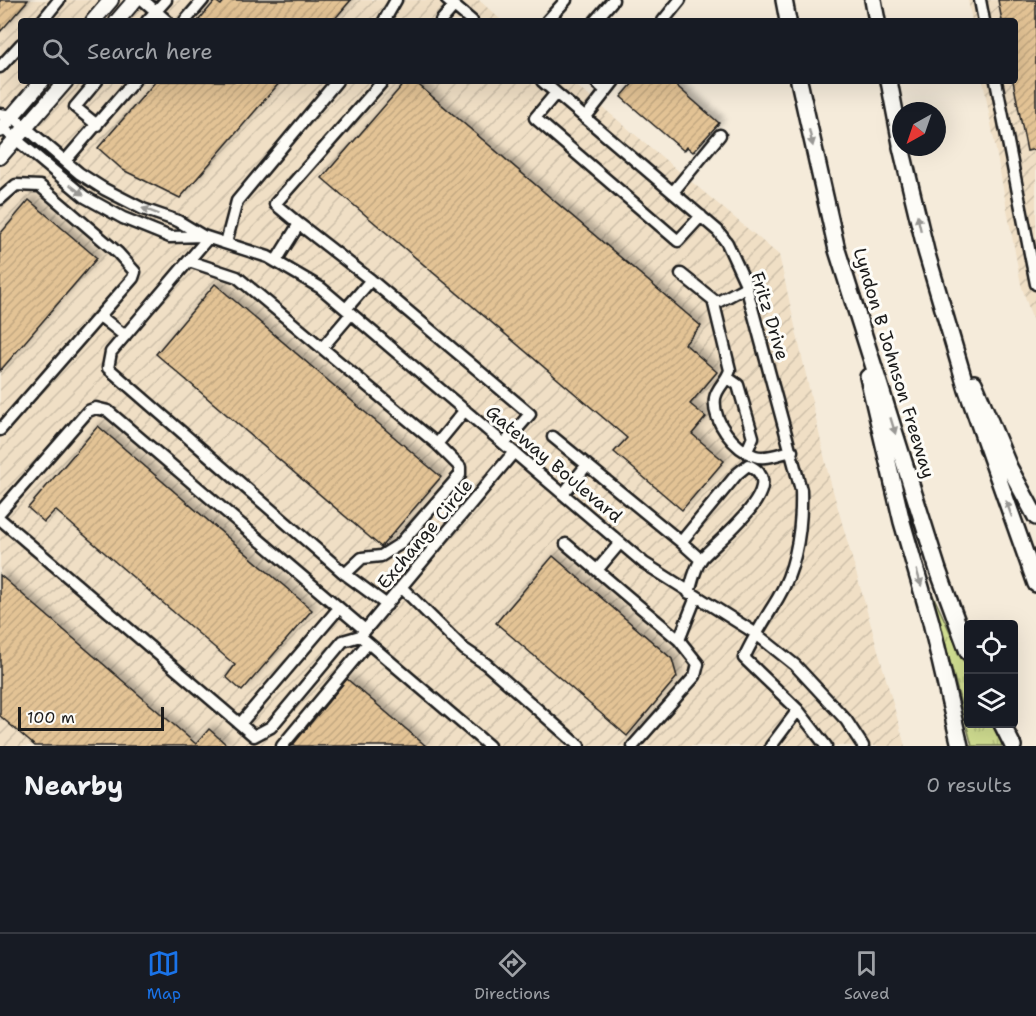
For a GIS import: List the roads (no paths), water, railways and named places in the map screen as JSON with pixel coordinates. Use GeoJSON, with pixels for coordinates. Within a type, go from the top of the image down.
{"type":"FeatureCollection","features":[{"type":"Feature","properties":{"kind":"highway"},"geometry":{"type":"LineString","coordinates":[[784,0],[787,18]]}},
{"type":"Feature","properties":{"kind":"highway"},"geometry":{"type":"LineString","coordinates":[[873,0],[876,18]]}},
{"type":"Feature","properties":{"kind":"highway","name":"Lyndon B Johnson Freeway"},"geometry":{"type":"LineString","coordinates":[[800,84],[837,250],[938,570],[964,639]]}},
{"type":"Feature","properties":{"kind":"highway"},"geometry":{"type":"LineString","coordinates":[[890,84],[893,102]]}},
{"type":"Feature","properties":{"kind":"highway"},"geometry":{"type":"LineString","coordinates":[[903,156],[926,251],[983,440],[1036,584]]}},
{"type":"Feature","properties":{"kind":"highway"},"geometry":{"type":"LineString","coordinates":[[837,250],[902,522],[931,622],[960,746]]}},
{"type":"Feature","properties":{"kind":"highway"},"geometry":{"type":"LineString","coordinates":[[926,251],[989,421],[1009,467],[1036,517]]}},
{"type":"Feature","properties":{"kind":"highway"},"geometry":{"type":"LineString","coordinates":[[1004,728],[1013,746]]}},
{"type":"Feature","properties":{"kind":"main road"},"geometry":{"type":"LineString","coordinates":[[96,18],[111,0]]}},
{"type":"Feature","properties":{"kind":"main road"},"geometry":{"type":"LineString","coordinates":[[120,18],[135,0]]}},
{"type":"Feature","properties":{"kind":"main road"},"geometry":{"type":"LineString","coordinates":[[3,123],[39,84]]}},
{"type":"Feature","properties":{"kind":"main road"},"geometry":{"type":"LineString","coordinates":[[0,157],[63,84]]}},
{"type":"Feature","properties":{"kind":"street"},"geometry":{"type":"LineString","coordinates":[[44,18],[59,0]]}},
{"type":"Feature","properties":{"kind":"street"},"geometry":{"type":"LineString","coordinates":[[143,0],[164,18]]}},
{"type":"Feature","properties":{"kind":"street"},"geometry":{"type":"LineString","coordinates":[[150,18],[165,0]]}},
{"type":"Feature","properties":{"kind":"street"},"geometry":{"type":"LineString","coordinates":[[188,18],[203,0]]}},
{"type":"Feature","properties":{"kind":"street"},"geometry":{"type":"LineString","coordinates":[[386,18],[396,0]]}},
{"type":"Feature","properties":{"kind":"street"},"geometry":{"type":"LineString","coordinates":[[550,18],[566,0]]}},
{"type":"Feature","properties":{"kind":"street"},"geometry":{"type":"LineString","coordinates":[[598,18],[613,0]]}},
{"type":"Feature","properties":{"kind":"street"},"geometry":{"type":"LineString","coordinates":[[665,18],[680,0]]}},
{"type":"Feature","properties":{"kind":"street"},"geometry":{"type":"LineString","coordinates":[[980,0],[983,18]]}},
{"type":"Feature","properties":{"kind":"street"},"geometry":{"type":"LineString","coordinates":[[442,18],[450,3],[468,18]]}},
{"type":"Feature","properties":{"kind":"street"},"geometry":{"type":"LineString","coordinates":[[0,67],[18,47]]}},
{"type":"Feature","properties":{"kind":"street"},"geometry":{"type":"LineString","coordinates":[[94,84],[75,107],[96,125]]}},
{"type":"Feature","properties":{"kind":"street"},"geometry":{"type":"LineString","coordinates":[[65,162],[131,84]]}},
{"type":"Feature","properties":{"kind":"street"},"geometry":{"type":"LineString","coordinates":[[226,243],[237,201],[334,84]]}},
{"type":"Feature","properties":{"kind":"street"},"geometry":{"type":"LineString","coordinates":[[380,84],[275,204],[371,280],[530,414],[504,444]]}},
{"type":"Feature","properties":{"kind":"street","name":"Fritz Drive"},"geometry":{"type":"LineString","coordinates":[[546,84],[701,216],[727,243],[746,287],[792,451],[801,490],[802,516],[796,551],[779,596],[755,633],[744,658],[798,710]]}},
{"type":"Feature","properties":{"kind":"street"},"geometry":{"type":"LineString","coordinates":[[598,84],[606,91]]}},
{"type":"Feature","properties":{"kind":"street"},"geometry":{"type":"LineString","coordinates":[[585,118],[612,84]]}},
{"type":"Feature","properties":{"kind":"street"},"geometry":{"type":"LineString","coordinates":[[997,84],[1036,284]]}},
{"type":"Feature","properties":{"kind":"street"},"geometry":{"type":"LineString","coordinates":[[556,93],[535,118],[669,234],[678,241],[701,216]]}},
{"type":"Feature","properties":{"kind":"street","name":"Gateway Boulevard"},"geometry":{"type":"LineString","coordinates":[[3,123],[26,127],[65,162],[104,189],[143,209],[178,221],[206,237],[276,261],[321,288],[644,563],[755,633],[818,686],[846,720],[863,746]]}},
{"type":"Feature","properties":{"kind":"street","name":"Gateway Boulevard"},"geometry":{"type":"LineString","coordinates":[[3,123],[15,140],[53,172],[85,196],[123,218],[170,237],[206,237]]}},
{"type":"Feature","properties":{"kind":"street"},"geometry":{"type":"LineString","coordinates":[[673,192],[720,135]]}},
{"type":"Feature","properties":{"kind":"street"},"geometry":{"type":"LineString","coordinates":[[40,186],[53,172]]}},
{"type":"Feature","properties":{"kind":"street"},"geometry":{"type":"LineString","coordinates":[[0,199],[16,185],[40,186],[118,253],[135,272],[133,278],[0,430]]}},
{"type":"Feature","properties":{"kind":"street"},"geometry":{"type":"LineString","coordinates":[[276,261],[299,224]]}},
{"type":"Feature","properties":{"kind":"street"},"geometry":{"type":"LineString","coordinates":[[206,237],[189,261],[125,336],[107,361],[108,368],[114,376],[345,574],[387,605]]}},
{"type":"Feature","properties":{"kind":"street"},"geometry":{"type":"LineString","coordinates":[[189,261],[237,277],[437,444],[460,467],[460,475],[400,544],[381,556],[362,558],[345,574]]}},
{"type":"Feature","properties":{"kind":"street"},"geometry":{"type":"LineString","coordinates":[[681,274],[716,302],[730,370],[728,378],[717,392],[715,402],[724,431],[747,452],[759,457],[792,451]]}},
{"type":"Feature","properties":{"kind":"street"},"geometry":{"type":"LineString","coordinates":[[322,348],[371,280]]}},
{"type":"Feature","properties":{"kind":"street"},"geometry":{"type":"LineString","coordinates":[[716,302],[746,287]]}},
{"type":"Feature","properties":{"kind":"street"},"geometry":{"type":"LineString","coordinates":[[100,316],[125,336]]}},
{"type":"Feature","properties":{"kind":"street"},"geometry":{"type":"LineString","coordinates":[[728,378],[738,386],[753,437],[747,452]]}},
{"type":"Feature","properties":{"kind":"street"},"geometry":{"type":"LineString","coordinates":[[0,512],[88,411],[96,408],[108,411],[339,608],[365,637],[489,746]]}},
{"type":"Feature","properties":{"kind":"street"},"geometry":{"type":"LineString","coordinates":[[437,444],[465,411]]}},
{"type":"Feature","properties":{"kind":"street"},"geometry":{"type":"LineString","coordinates":[[553,437],[700,560]]}},
{"type":"Feature","properties":{"kind":"street","name":"Exchange Circle"},"geometry":{"type":"LineString","coordinates":[[282,746],[401,587],[514,452]]}},
{"type":"Feature","properties":{"kind":"street"},"geometry":{"type":"LineString","coordinates":[[754,468],[759,457]]}},
{"type":"Feature","properties":{"kind":"street"},"geometry":{"type":"LineString","coordinates":[[563,494],[587,465]]}},
{"type":"Feature","properties":{"kind":"street"},"geometry":{"type":"LineString","coordinates":[[679,640],[700,560],[755,502],[764,487],[763,477],[748,465],[737,474],[681,542]]}},
{"type":"Feature","properties":{"kind":"street"},"geometry":{"type":"LineString","coordinates":[[0,519],[254,736]]}},
{"type":"Feature","properties":{"kind":"street"},"geometry":{"type":"LineString","coordinates":[[598,569],[620,543]]}},
{"type":"Feature","properties":{"kind":"street"},"geometry":{"type":"LineString","coordinates":[[566,544],[679,640],[696,659],[697,671],[633,746]]}},
{"type":"Feature","properties":{"kind":"street"},"geometry":{"type":"LineString","coordinates":[[401,587],[464,649],[486,664],[579,746]]}},
{"type":"Feature","properties":{"kind":"street"},"geometry":{"type":"LineString","coordinates":[[240,724],[339,608]]}},
{"type":"Feature","properties":{"kind":"street"},"geometry":{"type":"LineString","coordinates":[[245,746],[254,736],[271,727],[344,641],[365,637]]}},
{"type":"Feature","properties":{"kind":"street"},"geometry":{"type":"LineString","coordinates":[[771,746],[798,710],[826,746]]}}]}
